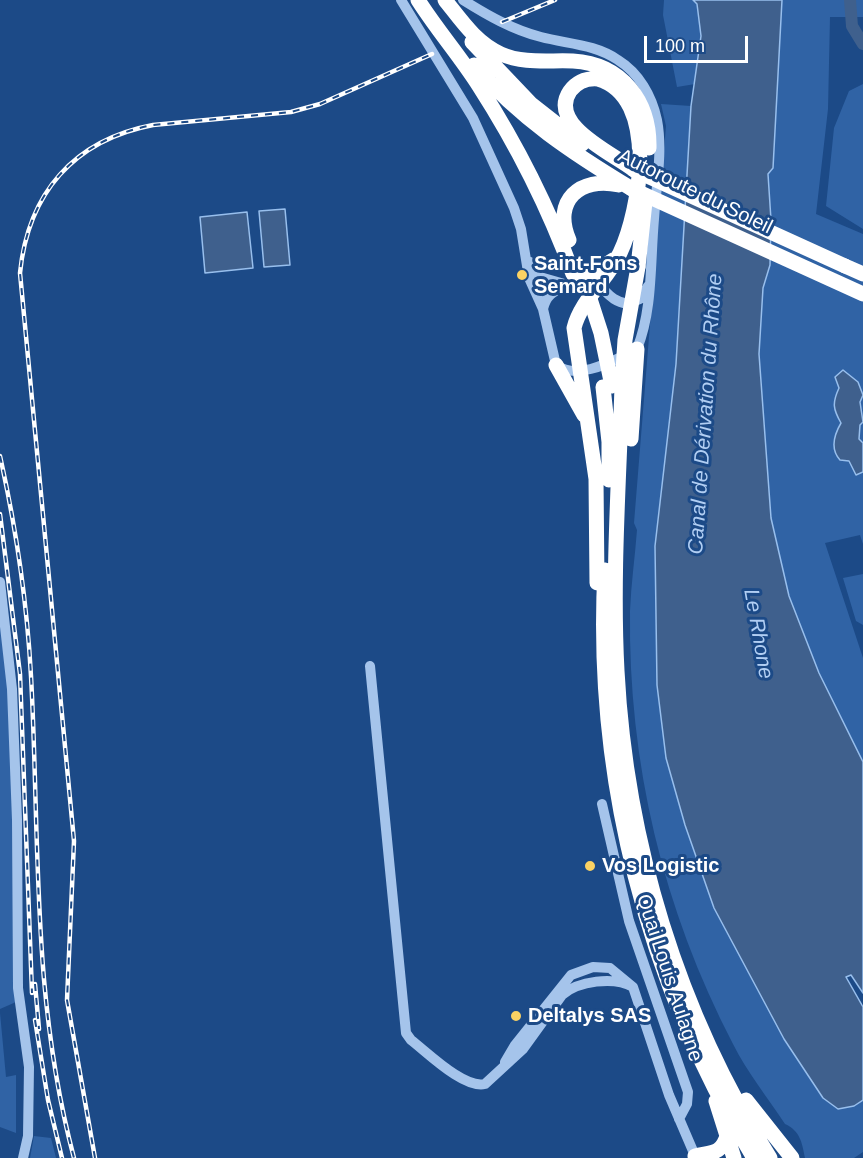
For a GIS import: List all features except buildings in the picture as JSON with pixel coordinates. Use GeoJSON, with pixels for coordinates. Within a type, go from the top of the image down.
{"type":"FeatureCollection","features":[{"type":"Feature","properties":{"kind":"highway"},"geometry":{"type":"LineString","coordinates":[[418,0],[434,26],[473,76],[499,120],[542,202],[576,278]]}},
{"type":"Feature","properties":{"kind":"highway","name":"Autoroute du Soleil"},"geometry":{"type":"LineString","coordinates":[[427,0],[477,68],[525,116],[576,155],[632,189],[863,294]]}},
{"type":"Feature","properties":{"kind":"highway"},"geometry":{"type":"LineString","coordinates":[[444,0],[476,36],[495,51],[524,60],[596,65],[618,76],[635,93],[646,118],[649,141],[638,267],[626,340],[612,386],[603,667],[608,732],[619,802],[642,903],[674,995],[717,1091],[754,1158]]}},
{"type":"Feature","properties":{"kind":"highway","name":"Autoroute du Soleil"},"geometry":{"type":"LineString","coordinates":[[444,0],[477,48],[531,104],[579,142],[619,166],[634,170],[863,274]]}},
{"type":"Feature","properties":{"kind":"highway"},"geometry":{"type":"LineString","coordinates":[[603,667],[597,636],[598,500],[590,428],[574,337],[578,317],[620,254],[630,230],[636,204],[639,155],[636,121],[625,100],[609,84],[594,78],[578,83],[569,92],[565,103],[571,123],[587,139],[634,170]]}},
{"type":"Feature","properties":{"kind":"highway"},"geometry":{"type":"LineString","coordinates":[[632,189],[606,182],[594,182],[579,189],[568,202],[564,212],[564,228],[576,278],[592,333],[612,386],[619,480],[616,615],[620,714],[641,845],[654,898],[677,969],[720,1068],[770,1158]]}},
{"type":"Feature","properties":{"kind":"highway"},"geometry":{"type":"LineString","coordinates":[[576,278],[604,268],[620,254]]}},
{"type":"Feature","properties":{"kind":"highway"},"geometry":{"type":"LineString","coordinates":[[616,615],[628,490],[636,349]]}},
{"type":"Feature","properties":{"kind":"highway"},"geometry":{"type":"LineString","coordinates":[[556,365],[590,428]]}},
{"type":"Feature","properties":{"kind":"highway"},"geometry":{"type":"LineString","coordinates":[[720,1068],[732,1075],[764,1125],[792,1158]]}},
{"type":"Feature","properties":{"kind":"highway"},"geometry":{"type":"LineString","coordinates":[[717,1091],[715,1105],[734,1158]]}},
{"type":"Feature","properties":{"kind":"highway"},"geometry":{"type":"LineString","coordinates":[[696,1157],[720,1150],[727,1136]]}},
{"type":"Feature","properties":{"kind":"street"},"geometry":{"type":"LineString","coordinates":[[401,0],[477,128],[518,218],[529,278],[543,309],[556,365],[568,371],[580,371],[608,362],[636,349],[645,325],[659,138],[657,120],[646,89],[617,59],[592,47],[540,37],[511,27],[463,0]]}},
{"type":"Feature","properties":{"kind":"street"},"geometry":{"type":"LineString","coordinates":[[525,249],[540,277],[576,278],[600,285],[613,298],[633,334],[636,349]]}},
{"type":"Feature","properties":{"kind":"street"},"geometry":{"type":"LineString","coordinates":[[543,309],[548,296],[576,278]]}},
{"type":"Feature","properties":{"kind":"street"},"geometry":{"type":"LineString","coordinates":[[613,298],[624,304],[634,303],[644,294],[649,282]]}},
{"type":"Feature","properties":{"kind":"street"},"geometry":{"type":"LineString","coordinates":[[574,337],[587,359],[608,362]]}},
{"type":"Feature","properties":{"kind":"street"},"geometry":{"type":"LineString","coordinates":[[0,582],[12,689],[17,820],[18,988],[29,1067],[29,1113],[23,1158]]}},
{"type":"Feature","properties":{"kind":"street"},"geometry":{"type":"LineString","coordinates":[[370,666],[406,1033],[411,1040],[465,1082],[477,1086],[485,1084],[524,1049],[562,995],[570,989],[614,981],[633,987]]}},
{"type":"Feature","properties":{"kind":"street","name":"Quai Louis Aulagne"},"geometry":{"type":"LineString","coordinates":[[602,804],[629,921],[688,1092],[687,1104],[679,1119]]}},
{"type":"Feature","properties":{"kind":"street"},"geometry":{"type":"LineString","coordinates":[[499,1072],[515,1045],[565,981],[577,972],[593,967],[610,968],[633,987],[679,1119],[696,1157]]}},
{"type":"Feature","properties":{"kind":"shaded area"},"geometry":{"type":"Polygon","coordinates":[[[664,0],[693,0],[697,4],[701,36],[695,84],[677,87],[663,15],[664,0]]]}},
{"type":"Feature","properties":{"kind":"shaded area"},"geometry":{"type":"Polygon","coordinates":[[[735,0],[863,0],[863,17],[830,17],[828,109],[816,214],[863,234],[863,544],[860,535],[825,543],[863,658],[863,762],[819,673],[789,596],[771,519],[759,354],[763,288],[770,265],[771,220],[768,174],[773,168],[781,18],[735,0]]]}},
{"type":"Feature","properties":{"kind":"shaded area"},"geometry":{"type":"Polygon","coordinates":[[[863,84],[863,229],[826,206],[834,128],[849,91],[863,84]]]}},
{"type":"Feature","properties":{"kind":"shaded area"},"geometry":{"type":"Polygon","coordinates":[[[661,104],[691,106],[676,364],[655,546],[657,685],[666,758],[685,825],[714,908],[784,1039],[823,1098],[854,1106],[863,1100],[863,1152],[854,1158],[805,1158],[797,1134],[785,1124],[739,1054],[708,993],[687,941],[654,834],[643,779],[635,724],[630,611],[637,530],[634,523],[666,126],[661,104]]]}},
{"type":"Feature","properties":{"kind":"shaded area"},"geometry":{"type":"Polygon","coordinates":[[[863,574],[863,625],[856,621],[843,578],[863,574]]]}},
{"type":"Feature","properties":{"kind":"shaded area"},"geometry":{"type":"Polygon","coordinates":[[[0,601],[10,693],[16,1002],[0,1009],[0,601]]]}},
{"type":"Feature","properties":{"kind":"shaded area"},"geometry":{"type":"Polygon","coordinates":[[[0,1013],[6,1077],[16,1075],[16,1133],[0,1127],[0,1013]]]}},
{"type":"Feature","properties":{"kind":"shaded area"},"geometry":{"type":"Polygon","coordinates":[[[34,1136],[51,1138],[56,1158],[30,1158],[34,1136]]]}},
{"type":"Feature","properties":{"kind":"water"},"geometry":{"type":"Polygon","coordinates":[[[693,0],[782,0],[773,168],[768,174],[771,220],[770,265],[763,288],[759,354],[771,518],[789,596],[819,673],[863,762],[863,993],[851,975],[846,977],[863,1007],[863,1100],[854,1106],[838,1109],[823,1098],[784,1039],[714,908],[685,825],[666,758],[657,685],[655,546],[676,364],[691,106],[701,36],[697,4],[693,0]]]}},
{"type":"Feature","properties":{"kind":"water"},"geometry":{"type":"Polygon","coordinates":[[[285,209],[290,265],[264,267],[259,211],[285,209]]]}},
{"type":"Feature","properties":{"kind":"water"},"geometry":{"type":"Polygon","coordinates":[[[247,212],[253,268],[205,273],[200,217],[247,212]]]}},
{"type":"Feature","properties":{"kind":"water"},"geometry":{"type":"Polygon","coordinates":[[[843,370],[858,382],[863,395],[860,402],[863,422],[860,425],[859,439],[863,443],[863,472],[856,475],[849,461],[840,460],[834,447],[836,432],[841,423],[834,406],[839,388],[835,377],[843,370]]]}},
{"type":"Feature","properties":{"kind":"waterway"},"geometry":{"type":"LineString","coordinates":[[850,0],[852,26],[863,44]]}},
{"type":"Feature","properties":{"kind":"railway"},"geometry":{"type":"LineString","coordinates":[[502,22],[555,0]]}},
{"type":"Feature","properties":{"kind":"railway"},"geometry":{"type":"LineString","coordinates":[[95,1158],[67,1000],[74,841],[20,273],[25,244],[33,218],[45,195],[78,157],[100,143],[125,132],[153,125],[291,112],[320,104],[432,54]]}},
{"type":"Feature","properties":{"kind":"railway"},"geometry":{"type":"LineString","coordinates":[[0,456],[11,510],[27,621],[34,737],[40,918],[50,1038],[60,1098],[74,1158]]}},
{"type":"Feature","properties":{"kind":"railway"},"geometry":{"type":"LineString","coordinates":[[0,514],[20,674],[32,993]]}},
{"type":"Feature","properties":{"kind":"railway"},"geometry":{"type":"LineString","coordinates":[[35,984],[39,1029]]}},
{"type":"Feature","properties":{"kind":"railway"},"geometry":{"type":"LineString","coordinates":[[35,1020],[48,1100],[62,1158]]}},
{"type":"Feature","properties":{"kind":"place","name":"Saint-Fons Semard"},"geometry":{"type":"Point","coordinates":[522,275]}},
{"type":"Feature","properties":{"kind":"place","name":"Vos Logistic"},"geometry":{"type":"Point","coordinates":[590,866]}},
{"type":"Feature","properties":{"kind":"place","name":"Deltalys SAS"},"geometry":{"type":"Point","coordinates":[516,1016]}},
{"type":"Feature","properties":{"kind":"water label","name":"Canal de Dérivation du Rhône"},"geometry":{"type":"Point","coordinates":[706,414]}},
{"type":"Feature","properties":{"kind":"water label","name":"Le Rhone"},"geometry":{"type":"Point","coordinates":[758,634]}}]}
